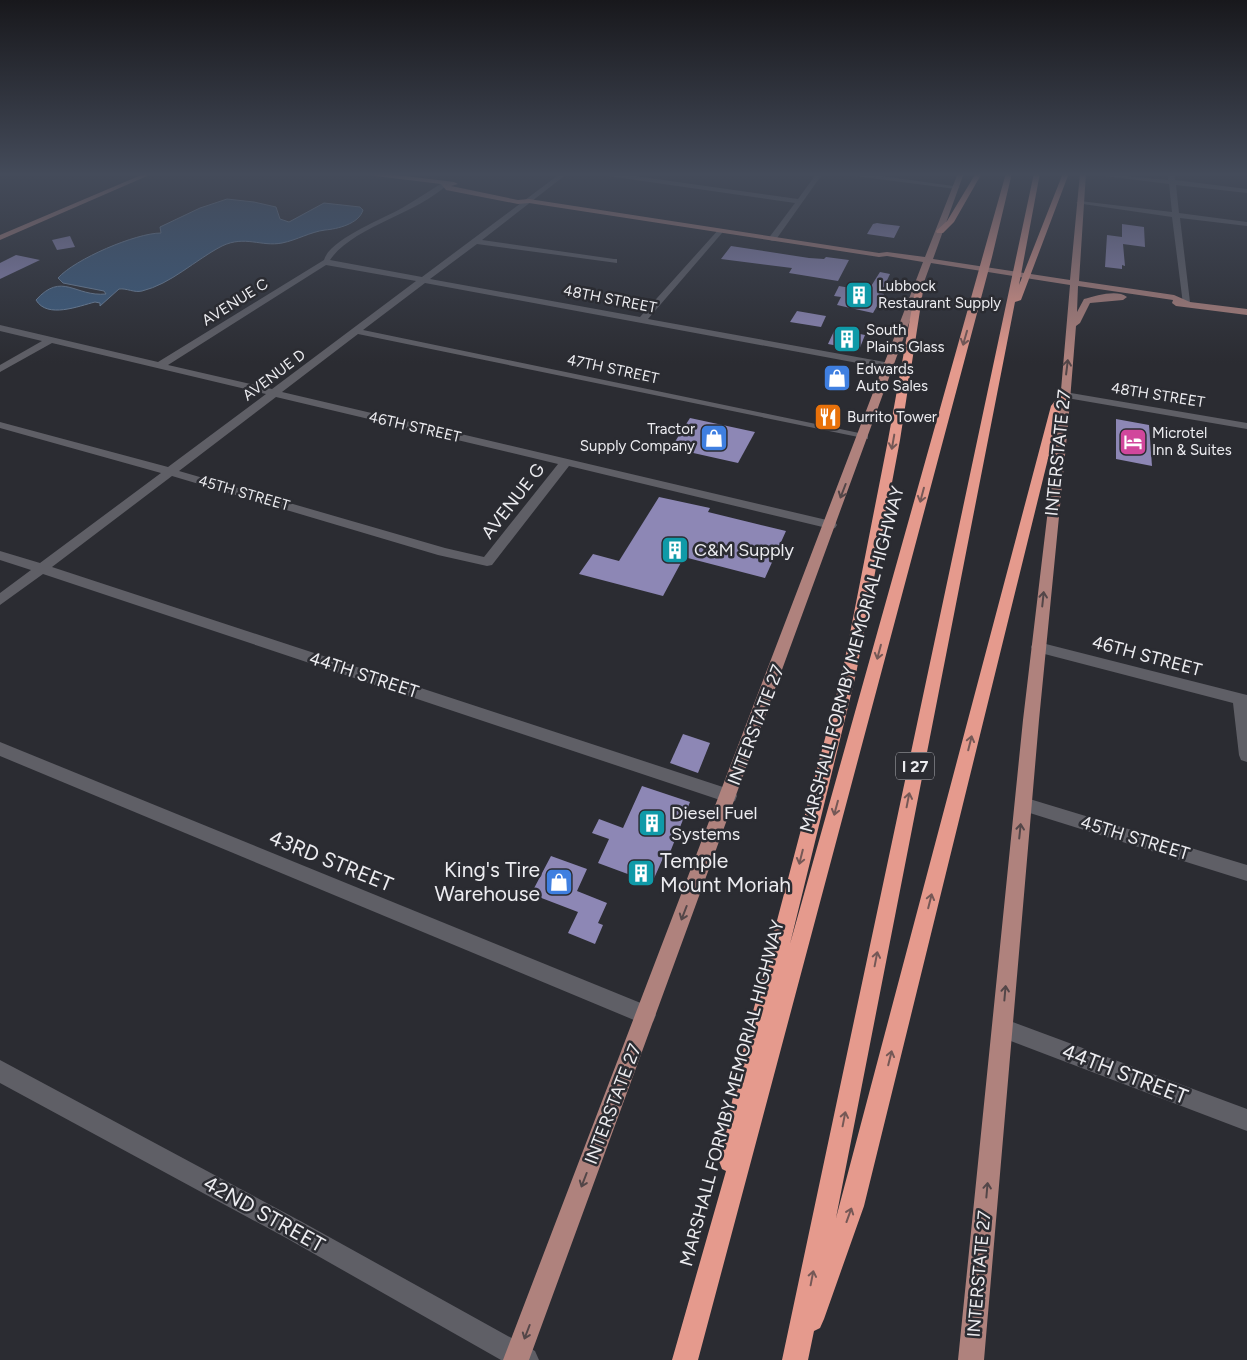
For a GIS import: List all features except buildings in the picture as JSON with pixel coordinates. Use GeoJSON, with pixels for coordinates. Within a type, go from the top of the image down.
{"type":"FeatureCollection","features":[{"type":"Feature","properties":{"kind":"highway","name":"MARSHALL FORMBY MEMORIAL HIGHWAY"},"geometry":{"type":"LineString","coordinates":[[685,1360],[993,236]]}},
{"type":"Feature","properties":{"kind":"highway","name":"I 27"},"geometry":{"type":"LineString","coordinates":[[796,1360],[1023,236]]}},
{"type":"Feature","properties":{"kind":"highway"},"geometry":{"type":"LineString","coordinates":[[1002,334],[1042,236]]}},
{"type":"Feature","properties":{"kind":"highway"},"geometry":{"type":"LineString","coordinates":[[698,1312],[755,1042],[849,674],[894,440],[921,285]]}},
{"type":"Feature","properties":{"kind":"highway"},"geometry":{"type":"LineString","coordinates":[[796,1360],[852,1206],[1056,406],[1065,395]]}},
{"type":"Feature","properties":{"kind":"main road"},"geometry":{"type":"LineString","coordinates":[[755,236],[1057,282],[1149,299]]}},
{"type":"Feature","properties":{"kind":"main road"},"geometry":{"type":"LineString","coordinates":[[884,256],[923,250],[936,236]]}},
{"type":"Feature","properties":{"kind":"main road","name":"INTERSTATE 27"},"geometry":{"type":"LineString","coordinates":[[520,1359],[646,1015],[938,236]]}},
{"type":"Feature","properties":{"kind":"main road","name":"INTERSTATE 27"},"geometry":{"type":"LineString","coordinates":[[971,1360],[1038,647],[1065,395],[1078,236]]}},
{"type":"Feature","properties":{"kind":"main road"},"geometry":{"type":"LineString","coordinates":[[884,256],[911,268],[921,285]]}},
{"type":"Feature","properties":{"kind":"main road"},"geometry":{"type":"LineString","coordinates":[[1076,261],[1081,271],[1091,278],[1127,290]]}},
{"type":"Feature","properties":{"kind":"main road"},"geometry":{"type":"LineString","coordinates":[[1074,285],[1127,290],[1174,298],[1186,302]]}},
{"type":"Feature","properties":{"kind":"main road"},"geometry":{"type":"LineString","coordinates":[[1071,331],[1086,301],[1113,297],[1186,302],[1247,312]]}},
{"type":"Feature","properties":{"kind":"street","name":"AVENUE C"},"geometry":{"type":"LineString","coordinates":[[159,366],[326,260],[330,254],[354,236]]}},
{"type":"Feature","properties":{"kind":"street","name":"AVENUE D"},"geometry":{"type":"LineString","coordinates":[[0,600],[481,236]]}},
{"type":"Feature","properties":{"kind":"street"},"geometry":{"type":"LineString","coordinates":[[642,320],[714,236]]}},
{"type":"Feature","properties":{"kind":"street"},"geometry":{"type":"LineString","coordinates":[[1178,236],[1186,302]]}},
{"type":"Feature","properties":{"kind":"street"},"geometry":{"type":"LineString","coordinates":[[474,242],[614,261]]}},
{"type":"Feature","properties":{"kind":"street","name":"48TH STREET"},"geometry":{"type":"LineString","coordinates":[[326,260],[424,280],[890,366]]}},
{"type":"Feature","properties":{"kind":"street","name":"46TH STREET"},"geometry":{"type":"LineString","coordinates":[[0,328],[831,524]]}},
{"type":"Feature","properties":{"kind":"street","name":"47TH STREET"},"geometry":{"type":"LineString","coordinates":[[355,331],[864,437]]}},
{"type":"Feature","properties":{"kind":"street"},"geometry":{"type":"LineString","coordinates":[[0,369],[51,340]]}},
{"type":"Feature","properties":{"kind":"street","name":"48TH STREET"},"geometry":{"type":"LineString","coordinates":[[1065,395],[1247,426]]}},
{"type":"Feature","properties":{"kind":"street","name":"45TH STREET"},"geometry":{"type":"LineString","coordinates":[[0,425],[171,472],[443,552],[487,562]]}},
{"type":"Feature","properties":{"kind":"street","name":"AVENUE G"},"geometry":{"type":"LineString","coordinates":[[487,562],[566,462]]}},
{"type":"Feature","properties":{"kind":"street","name":"44TH STREET"},"geometry":{"type":"LineString","coordinates":[[0,555],[729,796]]}},
{"type":"Feature","properties":{"kind":"street","name":"46TH STREET"},"geometry":{"type":"LineString","coordinates":[[1038,647],[1244,701]]}},
{"type":"Feature","properties":{"kind":"street"},"geometry":{"type":"LineString","coordinates":[[1244,701],[1247,755]]}},
{"type":"Feature","properties":{"kind":"street","name":"43RD STREET"},"geometry":{"type":"LineString","coordinates":[[0,749],[646,1015]]}},
{"type":"Feature","properties":{"kind":"street","name":"45TH STREET"},"geometry":{"type":"LineString","coordinates":[[1023,804],[1247,873]]}},
{"type":"Feature","properties":{"kind":"street","name":"44TH STREET"},"geometry":{"type":"LineString","coordinates":[[1002,1028],[1247,1120]]}},
{"type":"Feature","properties":{"kind":"street","name":"42ND STREET"},"geometry":{"type":"LineString","coordinates":[[0,1071],[296,1231],[520,1359]]}},
{"type":"Feature","properties":{"kind":"water"},"geometry":{"type":"Polygon","coordinates":[[[302,236],[288,242],[274,244],[246,241],[230,243],[153,288],[139,291],[119,289],[100,306],[100,303],[95,302],[64,310],[55,310],[41,306],[36,300],[45,292],[54,287],[61,286],[95,294],[106,294],[104,291],[63,283],[58,278],[91,255],[137,237],[302,236]]]}},
{"type":"Feature","properties":{"kind":"place","name":"Lubbock Restaurant Supply"},"geometry":{"type":"Point","coordinates":[859,295]}},
{"type":"Feature","properties":{"kind":"place","name":"South Plains Glass"},"geometry":{"type":"Point","coordinates":[847,339]}},
{"type":"Feature","properties":{"kind":"place","name":"Edwards Auto Sales"},"geometry":{"type":"Point","coordinates":[837,378]}},
{"type":"Feature","properties":{"kind":"place","name":"Burrito Tower"},"geometry":{"type":"Point","coordinates":[828,417]}},
{"type":"Feature","properties":{"kind":"place","name":"Tractor Supply Company"},"geometry":{"type":"Point","coordinates":[714,438]}},
{"type":"Feature","properties":{"kind":"place","name":"Microtel Inn & Suites"},"geometry":{"type":"Point","coordinates":[1133,442]}},
{"type":"Feature","properties":{"kind":"place","name":"C&M Supply"},"geometry":{"type":"Point","coordinates":[675,550]}},
{"type":"Feature","properties":{"kind":"place","name":"Diesel Fuel Systems"},"geometry":{"type":"Point","coordinates":[652,823]}},
{"type":"Feature","properties":{"kind":"place","name":"Temple Mount Moriah"},"geometry":{"type":"Point","coordinates":[641,873]}},
{"type":"Feature","properties":{"kind":"place","name":"King's Tire Warehouse"},"geometry":{"type":"Point","coordinates":[559,882]}}]}
